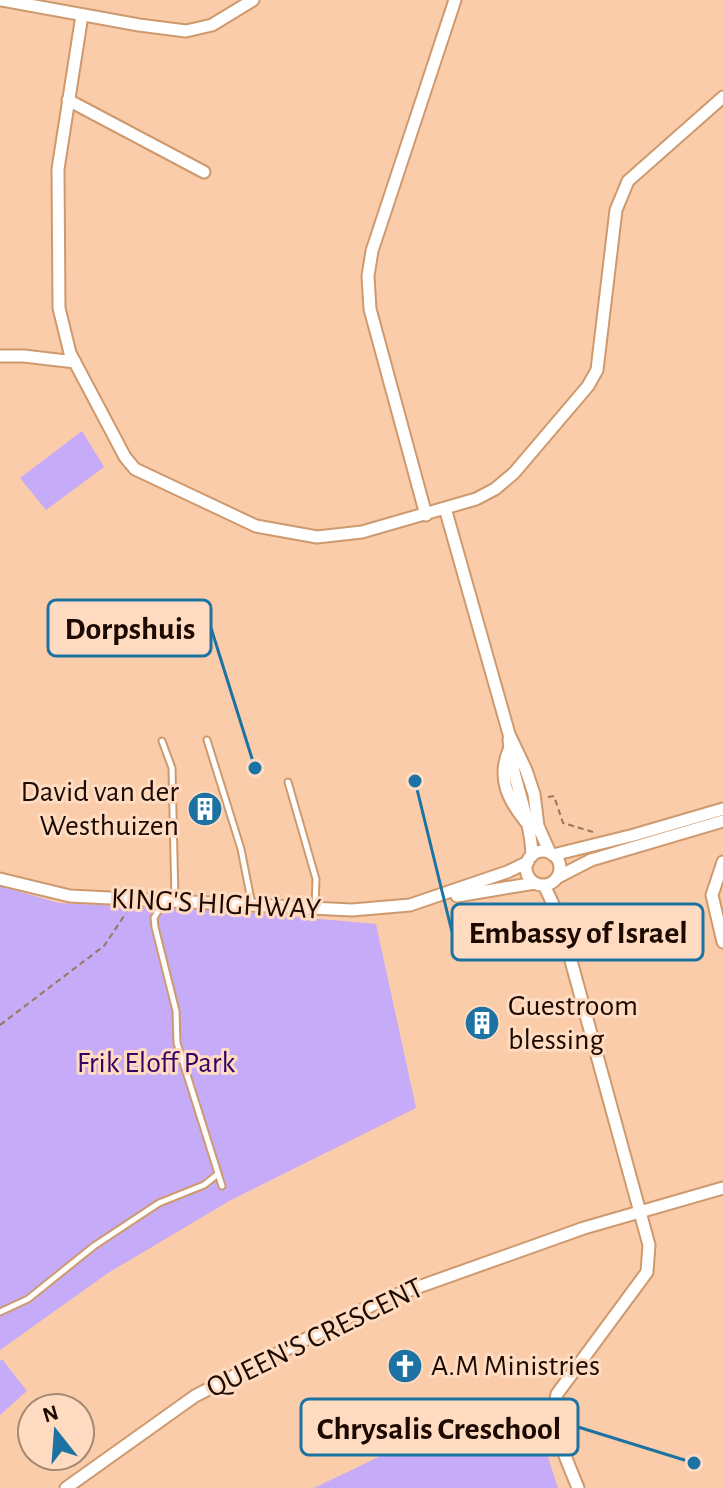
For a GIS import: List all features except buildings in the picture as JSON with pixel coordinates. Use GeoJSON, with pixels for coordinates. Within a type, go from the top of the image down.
{"type":"FeatureCollection","features":[{"type":"Feature","properties":{"kind":"street"},"geometry":{"type":"LineString","coordinates":[[2,0],[168,29],[191,30],[212,25],[253,0]]}},
{"type":"Feature","properties":{"kind":"street"},"geometry":{"type":"LineString","coordinates":[[426,515],[370,309],[368,276],[375,242],[455,0]]}},
{"type":"Feature","properties":{"kind":"street"},"geometry":{"type":"LineString","coordinates":[[82,15],[58,169],[58,298],[61,325],[75,362],[129,464],[141,473],[246,522],[271,530],[317,537],[362,532],[476,499],[495,489],[514,473],[588,386],[597,370],[616,210],[622,191],[636,173],[723,97]]}},
{"type":"Feature","properties":{"kind":"street"},"geometry":{"type":"LineString","coordinates":[[68,100],[204,172]]}},
{"type":"Feature","properties":{"kind":"street"},"geometry":{"type":"LineString","coordinates":[[0,356],[75,362]]}},
{"type":"Feature","properties":{"kind":"street"},"geometry":{"type":"LineString","coordinates":[[445,508],[509,734],[536,801],[538,826],[560,867],[557,878],[559,917],[649,1245],[647,1272],[560,1388],[555,1401],[556,1421],[578,1488]]}},
{"type":"Feature","properties":{"kind":"street"},"geometry":{"type":"LineString","coordinates":[[509,734],[509,749],[529,825],[530,859],[527,872],[540,884],[559,917]]}},
{"type":"Feature","properties":{"kind":"street"},"geometry":{"type":"LineString","coordinates":[[530,859],[540,852],[552,854],[722,817]]}},
{"type":"Feature","properties":{"kind":"street"},"geometry":{"type":"LineString","coordinates":[[540,884],[591,860],[722,817]]}},
{"type":"Feature","properties":{"kind":"street","name":"KING'S HIGHWAY"},"geometry":{"type":"LineString","coordinates":[[434,899],[530,859]]}},
{"type":"Feature","properties":{"kind":"street"},"geometry":{"type":"LineString","coordinates":[[723,862],[712,892],[723,942]]}},
{"type":"Feature","properties":{"kind":"street","name":"KING'S HIGHWAY"},"geometry":{"type":"LineString","coordinates":[[0,879],[70,896],[352,910],[388,908],[540,884]]}},
{"type":"Feature","properties":{"kind":"street","name":"QUEEN'S CRESCENT"},"geometry":{"type":"LineString","coordinates":[[66,1488],[195,1396],[382,1300],[584,1228],[723,1188]]}},
{"type":"Feature","properties":{"kind":"lane"},"geometry":{"type":"LineString","coordinates":[[207,740],[241,849],[252,905]]}},
{"type":"Feature","properties":{"kind":"lane"},"geometry":{"type":"LineString","coordinates":[[162,741],[172,768],[169,902],[154,918],[155,927],[176,1011],[177,1043],[222,1186]]}},
{"type":"Feature","properties":{"kind":"lane"},"geometry":{"type":"LineString","coordinates":[[288,782],[316,879],[315,907]]}},
{"type":"Feature","properties":{"kind":"lane"},"geometry":{"type":"LineString","coordinates":[[0,1312],[28,1299],[81,1256],[159,1203],[204,1185],[218,1174]]}},
{"type":"Feature","properties":{"kind":"path"},"geometry":{"type":"LineString","coordinates":[[536,801],[554,796],[563,823],[597,833],[601,843]]}},
{"type":"Feature","properties":{"kind":"path"},"geometry":{"type":"LineString","coordinates":[[0,1025],[104,946],[135,900]]}},
{"type":"Feature","properties":{"kind":"green space"},"geometry":{"type":"Polygon","coordinates":[[[82,431],[104,467],[46,510],[20,478],[82,431]]]}},
{"type":"Feature","properties":{"kind":"green space","name":"Frik Eloff Park"},"geometry":{"type":"Polygon","coordinates":[[[0,886],[59,903],[230,911],[376,924],[416,1108],[231,1200],[108,1273],[0,1350],[0,886]]]}},
{"type":"Feature","properties":{"kind":"green space"},"geometry":{"type":"Polygon","coordinates":[[[2,1359],[27,1391],[16,1392],[16,1401],[0,1415],[2,1359]]]}},
{"type":"Feature","properties":{"kind":"green space"},"geometry":{"type":"Polygon","coordinates":[[[514,1406],[535,1417],[558,1488],[314,1488],[468,1414],[514,1406]]]}},
{"type":"Feature","properties":{"kind":"place","name":"Dorpshuis"},"geometry":{"type":"Point","coordinates":[255,768]}},
{"type":"Feature","properties":{"kind":"place","name":"Embassy of Israel"},"geometry":{"type":"Point","coordinates":[415,781]}},
{"type":"Feature","properties":{"kind":"place","name":"David van der Westhuizen"},"geometry":{"type":"Point","coordinates":[205,809]}},
{"type":"Feature","properties":{"kind":"place","name":"Guestroom blessing"},"geometry":{"type":"Point","coordinates":[482,1023]}},
{"type":"Feature","properties":{"kind":"place","name":"A.M Ministries"},"geometry":{"type":"Point","coordinates":[405,1366]}},
{"type":"Feature","properties":{"kind":"place","name":"Chrysalis Creschool"},"geometry":{"type":"Point","coordinates":[694,1463]}}]}
